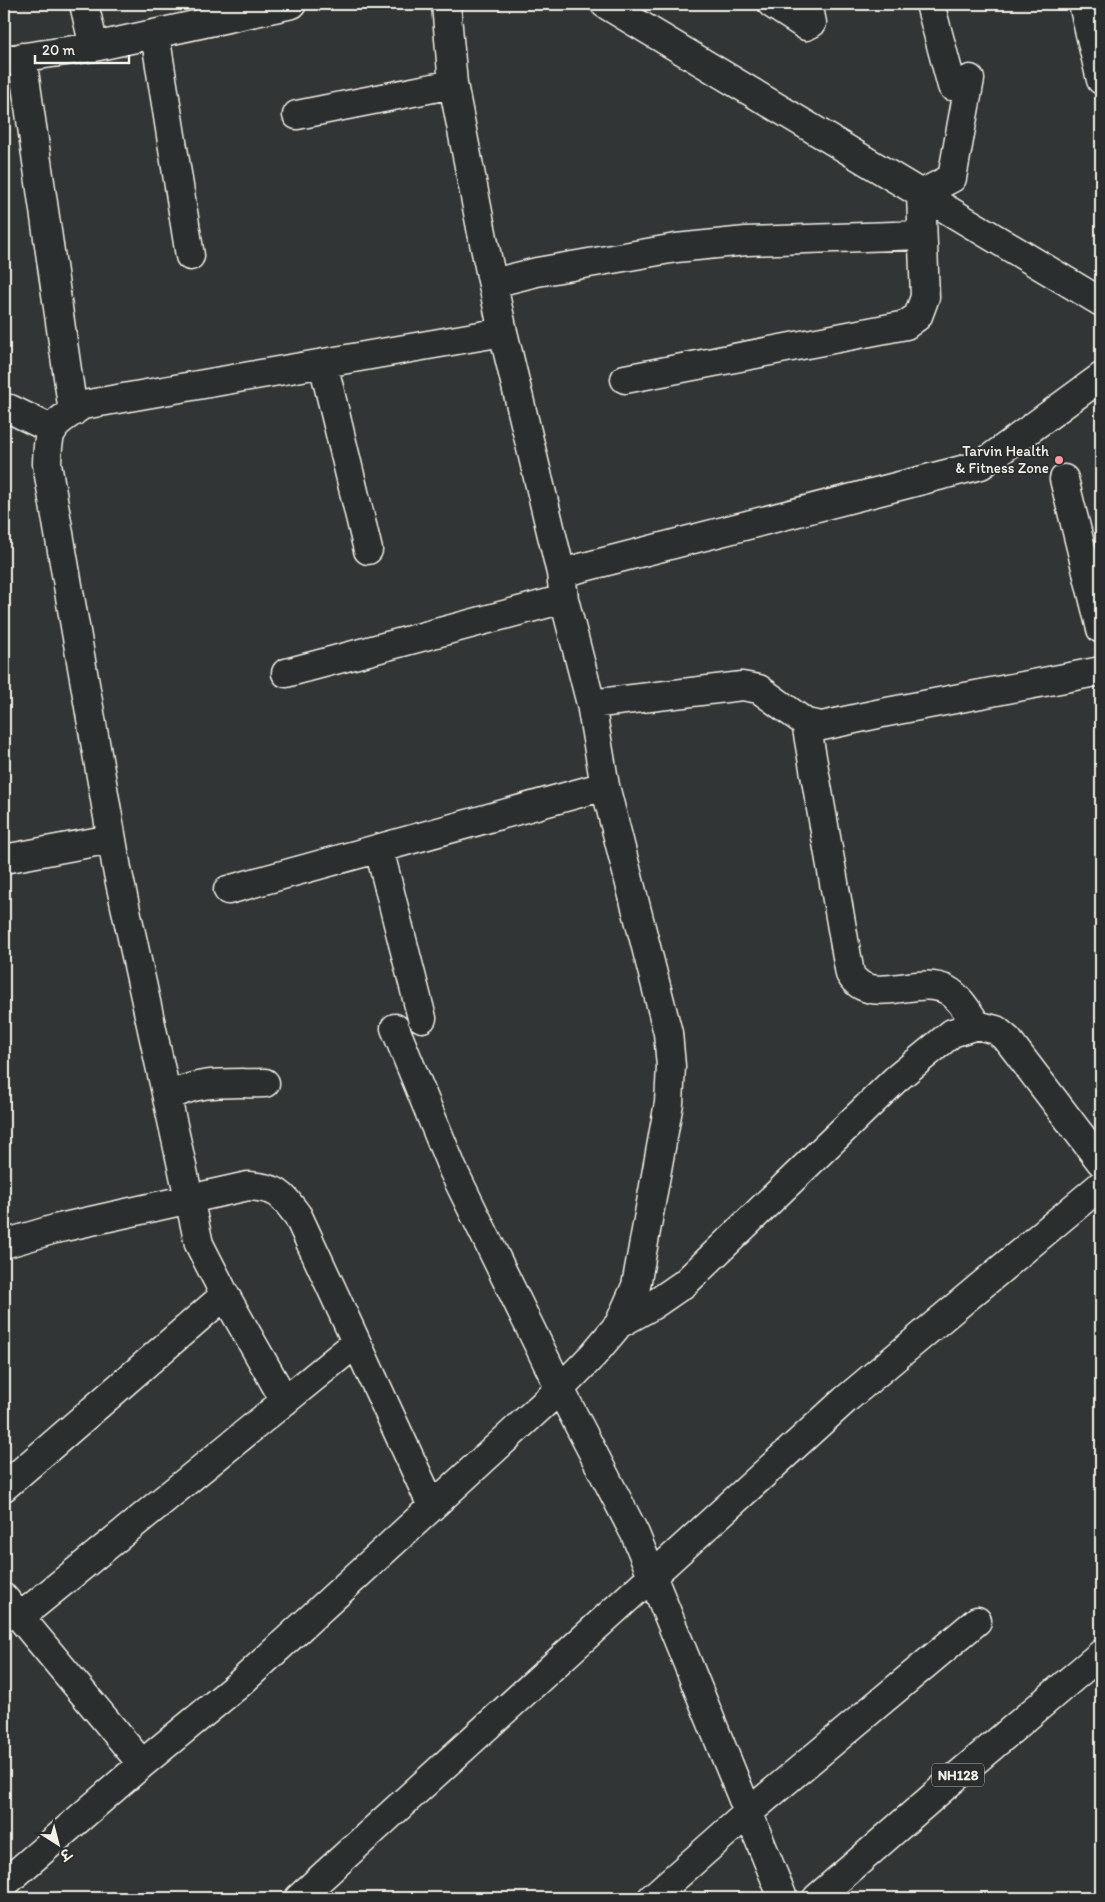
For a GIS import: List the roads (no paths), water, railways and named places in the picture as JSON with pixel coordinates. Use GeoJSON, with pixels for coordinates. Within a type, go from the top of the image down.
{"type":"FeatureCollection","features":[{"type":"Feature","properties":{"kind":"main road"},"geometry":{"type":"LineString","coordinates":[[84,4],[94,47]]}},
{"type":"Feature","properties":{"kind":"main road"},"geometry":{"type":"LineString","coordinates":[[73,412],[13,59],[94,47],[292,4]]}},
{"type":"Feature","properties":{"kind":"main road"},"geometry":{"type":"LineString","coordinates":[[4,1884],[142,1764],[238,1685],[560,1388],[593,1355],[619,1324],[636,1286],[669,1104],[671,1066],[668,1032],[605,786],[591,704],[503,332],[453,84],[446,4]]}},
{"type":"Feature","properties":{"kind":"main road"},"geometry":{"type":"LineString","coordinates":[[605,4],[1101,302]]}},
{"type":"Feature","properties":{"kind":"main road"},"geometry":{"type":"LineString","coordinates":[[772,4],[806,26],[812,23],[808,4]]}},
{"type":"Feature","properties":{"kind":"main road"},"geometry":{"type":"LineString","coordinates":[[921,194],[952,178],[961,83],[930,4]]}},
{"type":"Feature","properties":{"kind":"main road"},"geometry":{"type":"LineString","coordinates":[[1083,4],[1101,80]]}},
{"type":"Feature","properties":{"kind":"main road"},"geometry":{"type":"LineString","coordinates":[[155,34],[190,256]]}},
{"type":"Feature","properties":{"kind":"main road"},"geometry":{"type":"LineString","coordinates":[[297,115],[453,84]]}},
{"type":"Feature","properties":{"kind":"main road"},"geometry":{"type":"LineString","coordinates":[[625,379],[906,324],[918,316],[925,297],[921,194]]}},
{"type":"Feature","properties":{"kind":"main road"},"geometry":{"type":"LineString","coordinates":[[493,283],[537,272],[684,247],[746,240],[922,235]]}},
{"type":"Feature","properties":{"kind":"main road"},"geometry":{"type":"LineString","coordinates":[[285,1401],[225,1295],[199,1244],[111,839],[47,464],[48,439],[58,421],[83,405],[503,332]]}},
{"type":"Feature","properties":{"kind":"main road"},"geometry":{"type":"LineString","coordinates":[[323,363],[368,550]]}},
{"type":"Feature","properties":{"kind":"main road"},"geometry":{"type":"LineString","coordinates":[[286,674],[562,586],[981,464],[1101,377]]}},
{"type":"Feature","properties":{"kind":"main road"},"geometry":{"type":"LineString","coordinates":[[4,408],[10,408],[53,430]]}},
{"type":"Feature","properties":{"kind":"main road"},"geometry":{"type":"LineString","coordinates":[[1064,479],[1101,629]]}},
{"type":"Feature","properties":{"kind":"main road"},"geometry":{"type":"LineString","coordinates":[[591,704],[742,686],[759,689],[806,723],[822,726],[1101,671]]}},
{"type":"Feature","properties":{"kind":"main road"},"geometry":{"type":"LineString","coordinates":[[806,723],[850,974],[858,985],[869,989],[926,986],[947,990],[958,998],[977,1025]]}},
{"type":"Feature","properties":{"kind":"main road"},"geometry":{"type":"LineString","coordinates":[[228,890],[605,786]]}},
{"type":"Feature","properties":{"kind":"main road"},"geometry":{"type":"LineString","coordinates":[[4,859],[111,839]]}},
{"type":"Feature","properties":{"kind":"main road"},"geometry":{"type":"LineString","coordinates":[[379,849],[422,1018]]}},
{"type":"Feature","properties":{"kind":"main road"},"geometry":{"type":"LineString","coordinates":[[619,1324],[653,1305],[685,1283],[910,1067],[952,1033],[977,1025],[996,1030],[1008,1040],[1101,1162]]}},
{"type":"Feature","properties":{"kind":"main road"},"geometry":{"type":"LineString","coordinates":[[395,1028],[453,1170],[560,1388],[636,1534],[783,1898]]}},
{"type":"Feature","properties":{"kind":"main road"},"geometry":{"type":"LineString","coordinates":[[167,1099],[196,1086],[265,1083]]}},
{"type":"Feature","properties":{"kind":"main road"},"geometry":{"type":"LineString","coordinates":[[299,1898],[845,1400],[1101,1185]]}},
{"type":"Feature","properties":{"kind":"main road"},"geometry":{"type":"LineString","coordinates":[[4,1244],[55,1228],[248,1186],[265,1187],[282,1194],[298,1216],[432,1506]]}},
{"type":"Feature","properties":{"kind":"main road"},"geometry":{"type":"LineString","coordinates":[[4,1487],[225,1295]]}},
{"type":"Feature","properties":{"kind":"main road"},"geometry":{"type":"LineString","coordinates":[[142,1764],[12,1607],[285,1401],[356,1343]]}},
{"type":"Feature","properties":{"kind":"main road"},"geometry":{"type":"LineString","coordinates":[[652,1898],[749,1812],[977,1621]]}},
{"type":"Feature","properties":{"kind":"main road","name":"NH128"},"geometry":{"type":"LineString","coordinates":[[818,1898],[943,1788],[1101,1654]]}},
{"type":"Feature","properties":{"kind":"place","name":"Tarvin Health & Fitness Zone"},"geometry":{"type":"Point","coordinates":[1059,460]}}]}
